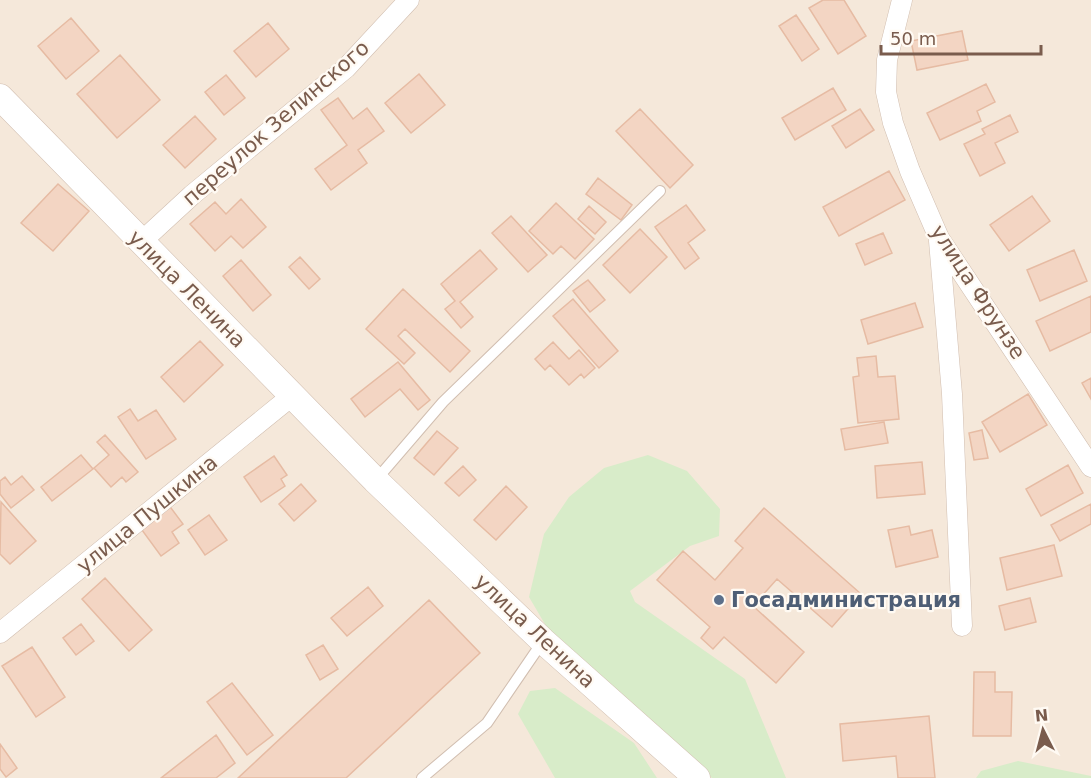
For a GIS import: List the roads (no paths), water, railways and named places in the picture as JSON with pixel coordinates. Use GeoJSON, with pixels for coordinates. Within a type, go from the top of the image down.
{"type":"FeatureCollection","features":[{"type":"Feature","properties":{"kind":"street","name":"переулок Зелинского"},"geometry":{"type":"LineString","coordinates":[[141,242],[192,195],[346,68],[409,0]]}},
{"type":"Feature","properties":{"kind":"street","name":"улица Фрунзе"},"geometry":{"type":"LineString","coordinates":[[902,0],[887,60],[886,92],[892,123],[939,238],[1091,467]]}},
{"type":"Feature","properties":{"kind":"street","name":"улица Ленина"},"geometry":{"type":"LineString","coordinates":[[0,97],[375,480],[543,641],[698,778]]}},
{"type":"Feature","properties":{"kind":"street"},"geometry":{"type":"LineString","coordinates":[[939,238],[952,394],[962,626]]}},
{"type":"Feature","properties":{"kind":"street","name":"улица Пушкина"},"geometry":{"type":"LineString","coordinates":[[0,633],[293,395]]}},
{"type":"Feature","properties":{"kind":"lane"},"geometry":{"type":"LineString","coordinates":[[375,480],[443,402],[660,191]]}},
{"type":"Feature","properties":{"kind":"lane"},"geometry":{"type":"LineString","coordinates":[[422,778],[487,723],[543,641]]}},
{"type":"Feature","properties":{"kind":"place","name":"Госадминистрация"},"geometry":{"type":"Point","coordinates":[719,600]}}]}
